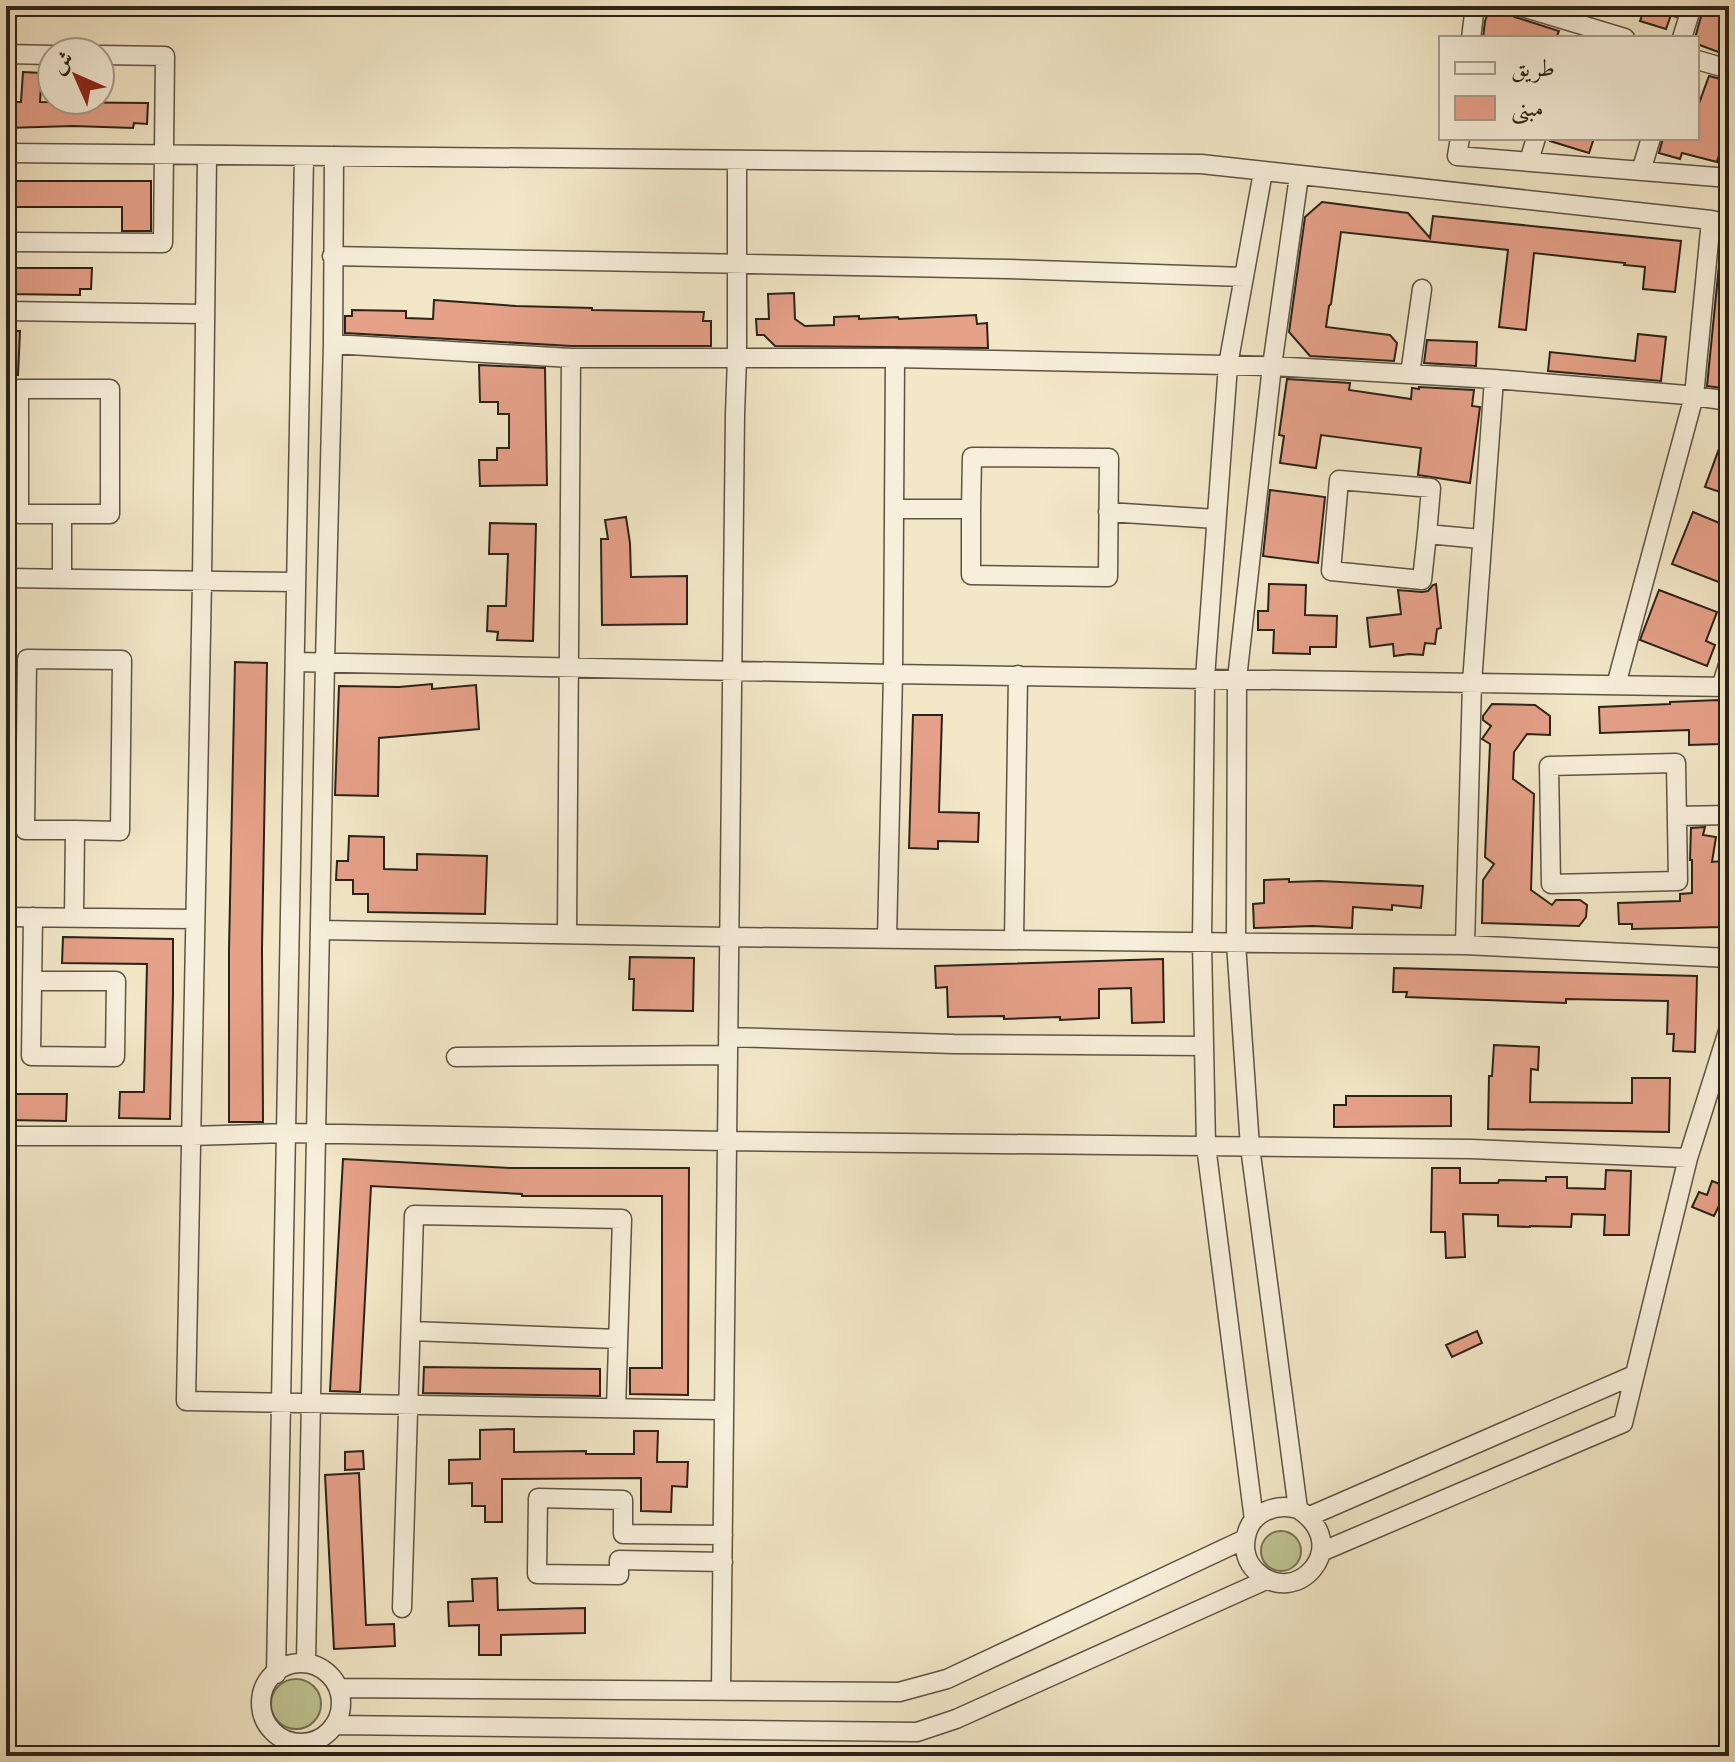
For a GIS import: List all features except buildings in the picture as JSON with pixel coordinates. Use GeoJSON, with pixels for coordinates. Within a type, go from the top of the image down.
{"type":"FeatureCollection","features":[{"type":"Feature","properties":{"kind":"street"},"geometry":{"type":"LineString","coordinates":[[1471,36],[1475,6]]}},
{"type":"Feature","properties":{"kind":"street"},"geometry":{"type":"LineString","coordinates":[[1519,6],[1569,30],[1611,36]]}},
{"type":"Feature","properties":{"kind":"street"},"geometry":{"type":"LineString","coordinates":[[1683,36],[1692,6]]}},
{"type":"Feature","properties":{"kind":"street"},"geometry":{"type":"LineString","coordinates":[[6,54],[36,55]]}},
{"type":"Feature","properties":{"kind":"street"},"geometry":{"type":"LineString","coordinates":[[12,242],[163,243],[165,56],[116,55]]}},
{"type":"Feature","properties":{"kind":"street"},"geometry":{"type":"LineString","coordinates":[[1699,61],[1729,69]]}},
{"type":"Feature","properties":{"kind":"street"},"geometry":{"type":"LineString","coordinates":[[1460,140],[1457,156],[1729,178]]}},
{"type":"Feature","properties":{"kind":"street"},"geometry":{"type":"LineString","coordinates":[[1529,161],[1535,140]]}},
{"type":"Feature","properties":{"kind":"street"},"geometry":{"type":"LineString","coordinates":[[1641,171],[1650,140]]}},
{"type":"Feature","properties":{"kind":"street"},"geometry":{"type":"LineString","coordinates":[[6,153],[1201,164],[1720,222],[1694,396],[1616,685]]}},
{"type":"Feature","properties":{"kind":"street"},"geometry":{"type":"LineString","coordinates":[[207,155],[186,1401],[724,1410]]}},
{"type":"Feature","properties":{"kind":"street"},"geometry":{"type":"LineString","coordinates":[[276,1674],[304,156]]}},
{"type":"Feature","properties":{"kind":"street"},"geometry":{"type":"LineString","coordinates":[[306,1662],[333,344],[334,156]]}},
{"type":"Feature","properties":{"kind":"street"},"geometry":{"type":"LineString","coordinates":[[721,1691],[737,160]]}},
{"type":"Feature","properties":{"kind":"street"},"geometry":{"type":"LineString","coordinates":[[1254,1520],[1206,1146],[1202,943],[1205,678],[1228,365],[1263,172]]}},
{"type":"Feature","properties":{"kind":"street"},"geometry":{"type":"LineString","coordinates":[[1299,176],[1272,366],[1237,679],[1236,943],[1250,1147],[1304,1512],[1320,1533],[1321,1552],[1310,1572],[1290,1583],[1266,1580],[1247,1559],[1245,1539],[1261,1513],[1279,1506],[1304,1512],[1634,1375]]}},
{"type":"Feature","properties":{"kind":"street"},"geometry":{"type":"LineString","coordinates":[[332,256],[1008,269],[1244,277]]}},
{"type":"Feature","properties":{"kind":"street"},"geometry":{"type":"LineString","coordinates":[[1410,374],[1422,289]]}},
{"type":"Feature","properties":{"kind":"street"},"geometry":{"type":"LineString","coordinates":[[6,311],[205,314]]}},
{"type":"Feature","properties":{"kind":"street"},"geometry":{"type":"LineString","coordinates":[[333,344],[571,358],[895,358],[1272,366],[1494,379],[1729,401]]}},
{"type":"Feature","properties":{"kind":"street"},"geometry":{"type":"LineString","coordinates":[[567,934],[571,358]]}},
{"type":"Feature","properties":{"kind":"street"},"geometry":{"type":"LineString","coordinates":[[887,939],[895,358]]}},
{"type":"Feature","properties":{"kind":"street"},"geometry":{"type":"LineString","coordinates":[[1465,945],[1472,683],[1494,379]]}},
{"type":"Feature","properties":{"kind":"street"},"geometry":{"type":"LineString","coordinates":[[19,389],[110,389],[110,514],[62,514],[19,514],[19,389]]}},
{"type":"Feature","properties":{"kind":"street"},"geometry":{"type":"LineString","coordinates":[[972,457],[1109,458],[1108,577],[971,575],[971,509],[972,457]]}},
{"type":"Feature","properties":{"kind":"street"},"geometry":{"type":"LineString","coordinates":[[1339,480],[1431,488],[1427,534],[1422,580],[1331,571],[1339,480]]}},
{"type":"Feature","properties":{"kind":"street"},"geometry":{"type":"LineString","coordinates":[[894,509],[971,509]]}},
{"type":"Feature","properties":{"kind":"street"},"geometry":{"type":"LineString","coordinates":[[1108,512],[1216,519]]}},
{"type":"Feature","properties":{"kind":"street"},"geometry":{"type":"LineString","coordinates":[[62,514],[62,579]]}},
{"type":"Feature","properties":{"kind":"street"},"geometry":{"type":"LineString","coordinates":[[1427,534],[1481,539]]}},
{"type":"Feature","properties":{"kind":"street"},"geometry":{"type":"LineString","coordinates":[[6,578],[296,582]]}},
{"type":"Feature","properties":{"kind":"street"},"geometry":{"type":"LineString","coordinates":[[27,659],[122,660],[120,831],[75,830],[25,830],[27,659]]}},
{"type":"Feature","properties":{"kind":"street"},"geometry":{"type":"LineString","coordinates":[[295,662],[1725,687],[1729,662]]}},
{"type":"Feature","properties":{"kind":"street"},"geometry":{"type":"LineString","coordinates":[[1014,940],[1018,675]]}},
{"type":"Feature","properties":{"kind":"street"},"geometry":{"type":"LineString","coordinates":[[1676,763],[1677,816],[1678,881],[1551,884],[1549,766],[1676,763]]}},
{"type":"Feature","properties":{"kind":"street"},"geometry":{"type":"LineString","coordinates":[[1677,816],[1729,815]]}},
{"type":"Feature","properties":{"kind":"street"},"geometry":{"type":"LineString","coordinates":[[74,918],[75,830]]}},
{"type":"Feature","properties":{"kind":"street"},"geometry":{"type":"LineString","coordinates":[[6,917],[195,919]]}},
{"type":"Feature","properties":{"kind":"street"},"geometry":{"type":"LineString","coordinates":[[32,981],[116,981],[115,1057],[31,1056],[32,981],[33,917]]}},
{"type":"Feature","properties":{"kind":"street"},"geometry":{"type":"LineString","coordinates":[[320,930],[1465,945],[1729,958]]}},
{"type":"Feature","properties":{"kind":"street"},"geometry":{"type":"LineString","coordinates":[[1321,1552],[1623,1423],[1688,1158],[1729,1028]]}},
{"type":"Feature","properties":{"kind":"street"},"geometry":{"type":"LineString","coordinates":[[456,1057],[728,1046],[1204,1046]]}},
{"type":"Feature","properties":{"kind":"street"},"geometry":{"type":"LineString","coordinates":[[6,1136],[316,1133],[1471,1149],[1688,1158]]}},
{"type":"Feature","properties":{"kind":"street"},"geometry":{"type":"LineString","coordinates":[[402,1608],[414,1215],[622,1219],[616,1408]]}},
{"type":"Feature","properties":{"kind":"street"},"geometry":{"type":"LineString","coordinates":[[411,1331],[618,1339]]}},
{"type":"Feature","properties":{"kind":"street"},"geometry":{"type":"LineString","coordinates":[[723,1535],[623,1534],[623,1500],[538,1498],[537,1574],[619,1575],[619,1560],[723,1562]]}},
{"type":"Feature","properties":{"kind":"street"},"geometry":{"type":"LineString","coordinates":[[339,1688],[899,1692],[947,1679],[1245,1539]]}},
{"type":"Feature","properties":{"kind":"street"},"geometry":{"type":"LineString","coordinates":[[334,1725],[917,1732],[956,1719],[1266,1580]]}},
{"type":"Feature","properties":{"kind":"street"},"geometry":{"type":"LineString","coordinates":[[306,1662],[325,1670],[339,1688],[341,1711],[331,1732],[310,1743],[287,1742],[268,1729],[260,1707],[264,1684],[280,1668],[306,1662]]}},
{"type":"Feature","properties":{"kind":"green space"},"geometry":{"type":"Polygon","coordinates":[[[1281,1531],[1295,1537],[1301,1551],[1295,1565],[1281,1571],[1267,1565],[1261,1551],[1267,1537],[1281,1531]]]}},
{"type":"Feature","properties":{"kind":"green space"},"geometry":{"type":"Polygon","coordinates":[[[296,1679],[314,1686],[321,1704],[314,1722],[296,1729],[278,1722],[271,1704],[278,1686],[296,1679]]]}}]}
